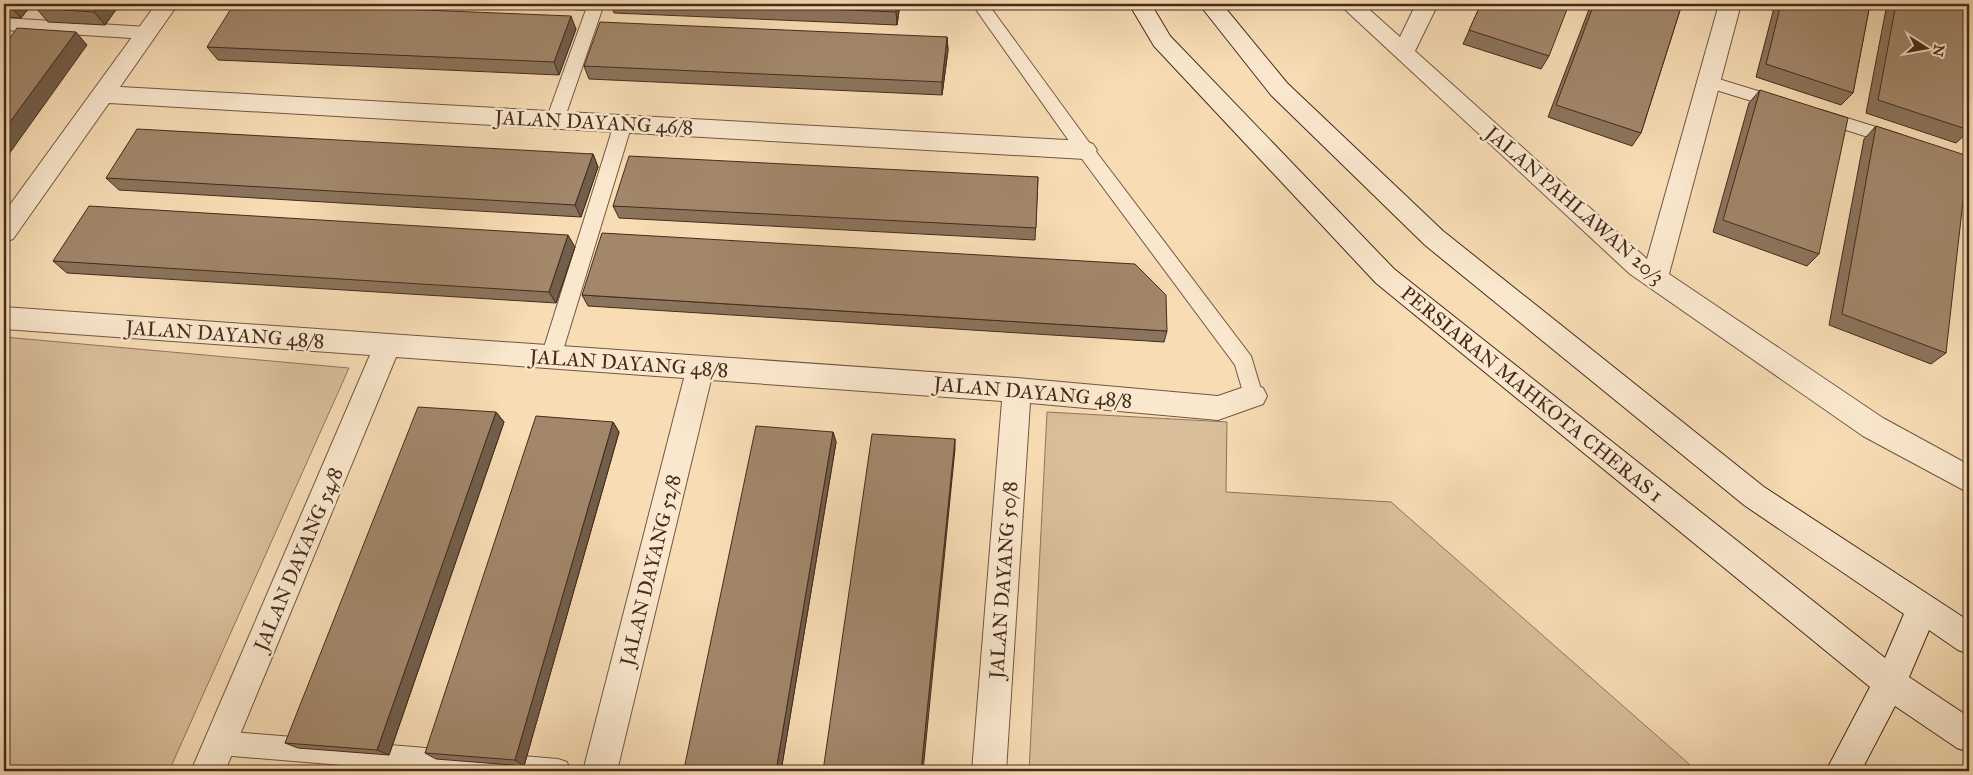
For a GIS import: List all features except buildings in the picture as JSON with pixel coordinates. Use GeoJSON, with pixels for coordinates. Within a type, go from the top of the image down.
{"type":"FeatureCollection","features":[{"type":"Feature","properties":{"kind":"street"},"geometry":{"type":"LineString","coordinates":[[4,232],[167,4]]}},
{"type":"Feature","properties":{"kind":"street","name":"PERSIARAN MAHKOTA CHERAS 1"},"geometry":{"type":"LineString","coordinates":[[1140,4],[1162,41],[1385,276],[1890,683],[1969,736]]}},
{"type":"Feature","properties":{"kind":"street"},"geometry":{"type":"LineString","coordinates":[[1210,4],[1279,89],[1434,238],[1754,496],[1969,639]]}},
{"type":"Feature","properties":{"kind":"street","name":"JALAN PAHLAWAN 20/3"},"geometry":{"type":"LineString","coordinates":[[1350,4],[1632,260],[1655,278],[1873,427],[1969,480]]}},
{"type":"Feature","properties":{"kind":"street"},"geometry":{"type":"LineString","coordinates":[[1404,51],[1427,4]]}},
{"type":"Feature","properties":{"kind":"street"},"geometry":{"type":"LineString","coordinates":[[1655,278],[1730,4]]}},
{"type":"Feature","properties":{"kind":"street","name":"JALAN DAYANG 46/8"},"geometry":{"type":"LineString","coordinates":[[103,94],[1085,150]]}},
{"type":"Feature","properties":{"kind":"street","name":"JALAN DAYANG 48/8"},"geometry":{"type":"LineString","coordinates":[[4,318],[1017,390],[1218,408],[1252,396]]}},
{"type":"Feature","properties":{"kind":"street","name":"JALAN DAYANG 54/8"},"geometry":{"type":"LineString","coordinates":[[208,771],[387,346]]}},
{"type":"Feature","properties":{"kind":"street","name":"JALAN DAYANG 52/8"},"geometry":{"type":"LineString","coordinates":[[600,771],[700,368]]}},
{"type":"Feature","properties":{"kind":"street","name":"JALAN DAYANG 50/8"},"geometry":{"type":"LineString","coordinates":[[989,771],[1017,390]]}},
{"type":"Feature","properties":{"kind":"street"},"geometry":{"type":"LineString","coordinates":[[1843,771],[1890,683],[1922,609]]}},
{"type":"Feature","properties":{"kind":"lane"},"geometry":{"type":"LineString","coordinates":[[555,120],[596,4]]}},
{"type":"Feature","properties":{"kind":"lane"},"geometry":{"type":"LineString","coordinates":[[980,4],[1085,150],[1244,362],[1252,396]]}},
{"type":"Feature","properties":{"kind":"lane"},"geometry":{"type":"LineString","coordinates":[[4,24],[147,32]]}},
{"type":"Feature","properties":{"kind":"lane"},"geometry":{"type":"LineString","coordinates":[[1709,82],[1914,145]]}},
{"type":"Feature","properties":{"kind":"lane"},"geometry":{"type":"LineString","coordinates":[[551,357],[624,124]]}},
{"type":"Feature","properties":{"kind":"lane"},"geometry":{"type":"LineString","coordinates":[[220,743],[558,771]]}},
{"type":"Feature","properties":{"kind":"shaded area"},"geometry":{"type":"Polygon","coordinates":[[[4,337],[349,368],[169,771],[4,771],[4,337]]]}},
{"type":"Feature","properties":{"kind":"shaded area"},"geometry":{"type":"Polygon","coordinates":[[[1047,412],[1227,422],[1226,492],[1391,502],[1697,771],[1029,771],[1047,412]]]}}]}
